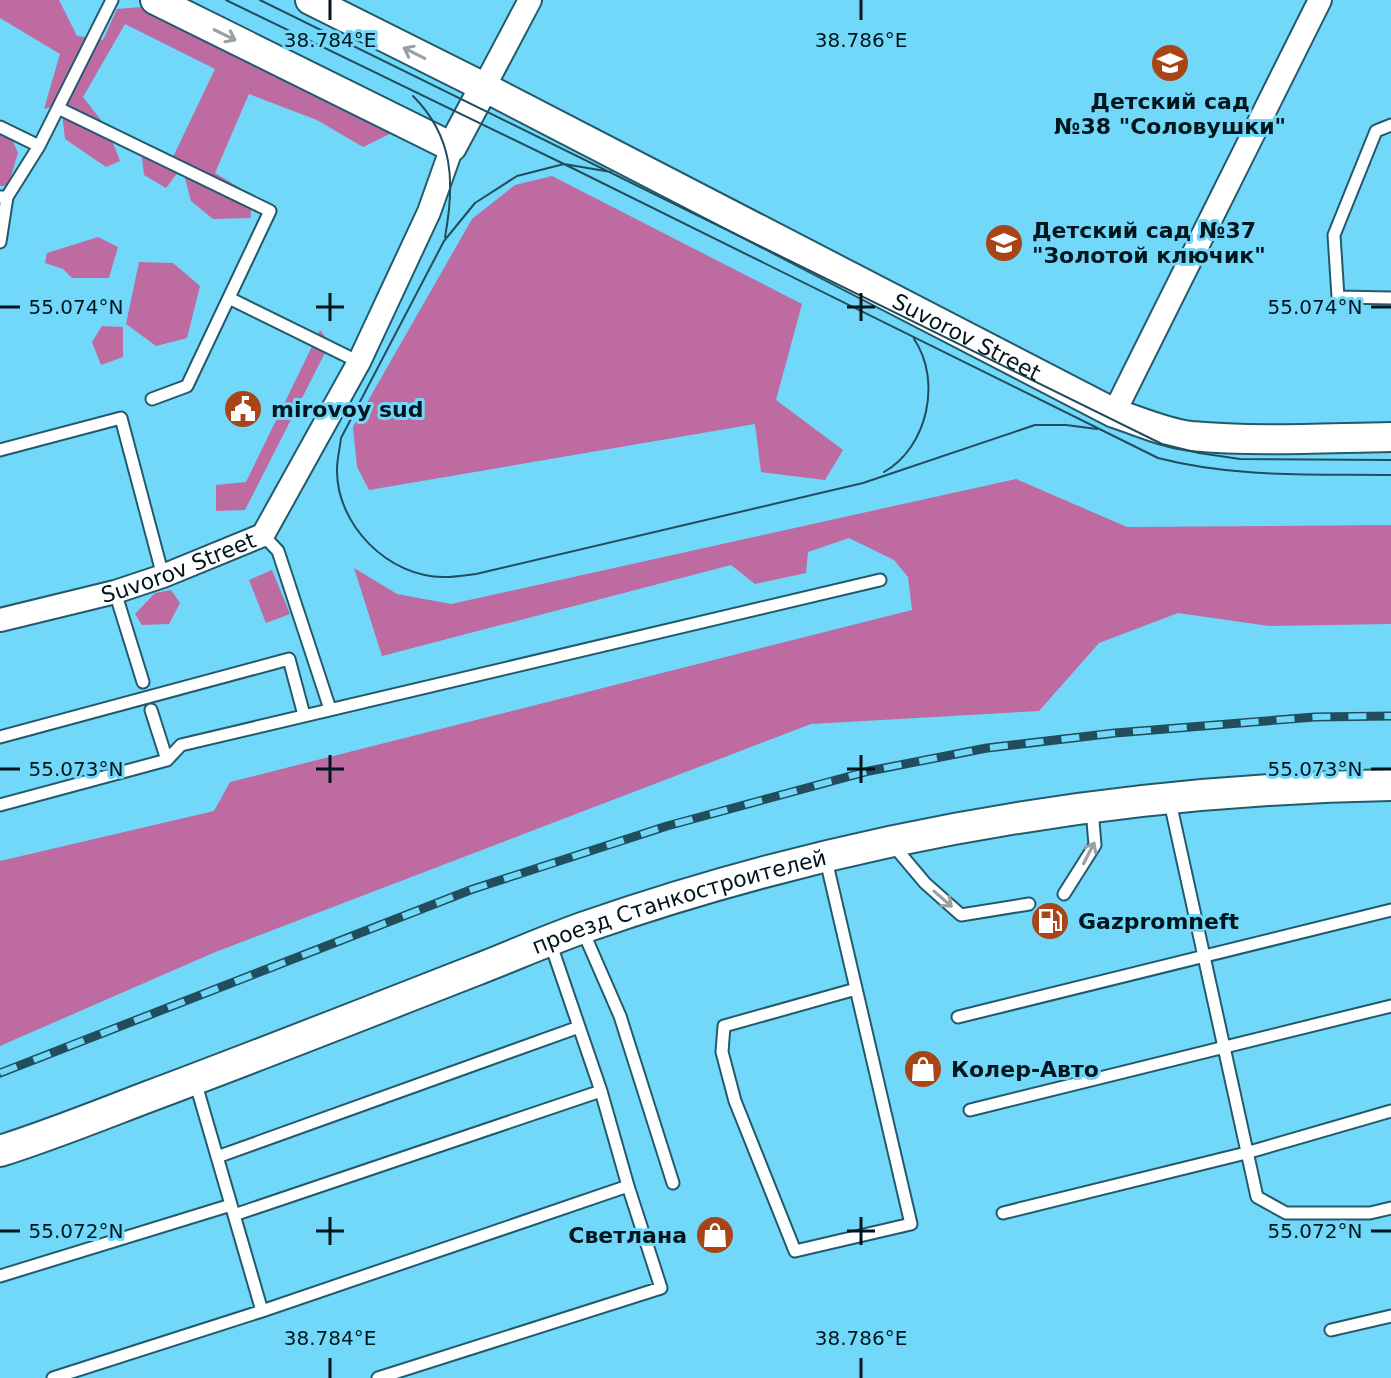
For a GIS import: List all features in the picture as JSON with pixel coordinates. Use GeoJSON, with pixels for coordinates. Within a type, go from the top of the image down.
{"type":"FeatureCollection","features":[{"type":"Feature","properties":{"kind":"main road","name":"проезд Станкостроителей"},"geometry":{"type":"LineString","coordinates":[[0,1151],[194,1080],[582,928],[825,855],[1092,807],[1169,797],[1297,787],[1391,785]]}},
{"type":"Feature","properties":{"kind":"street"},"geometry":{"type":"LineString","coordinates":[[155,0],[452,147],[530,0]]}},
{"type":"Feature","properties":{"kind":"street","name":"Suvorov Street"},"geometry":{"type":"LineString","coordinates":[[310,0],[1114,413],[1190,436],[1304,439],[1391,437]]}},
{"type":"Feature","properties":{"kind":"street"},"geometry":{"type":"LineString","coordinates":[[1114,413],[1320,0]]}},
{"type":"Feature","properties":{"kind":"street","name":"Suvorov Street"},"geometry":{"type":"LineString","coordinates":[[0,620],[115,592],[263,535],[359,362],[429,212],[452,147]]}},
{"type":"Feature","properties":{"kind":"lane"},"geometry":{"type":"LineString","coordinates":[[0,242],[4,197],[39,146],[112,0]]}},
{"type":"Feature","properties":{"kind":"lane"},"geometry":{"type":"LineString","coordinates":[[58,108],[270,211],[187,386],[152,399]]}},
{"type":"Feature","properties":{"kind":"lane"},"geometry":{"type":"LineString","coordinates":[[1391,125],[1376,131],[1334,235],[1338,297],[1391,298]]}},
{"type":"Feature","properties":{"kind":"lane"},"geometry":{"type":"LineString","coordinates":[[0,127],[39,146]]}},
{"type":"Feature","properties":{"kind":"lane"},"geometry":{"type":"LineString","coordinates":[[229,298],[359,362]]}},
{"type":"Feature","properties":{"kind":"lane"},"geometry":{"type":"LineString","coordinates":[[0,450],[121,418],[163,576]]}},
{"type":"Feature","properties":{"kind":"lane"},"geometry":{"type":"LineString","coordinates":[[263,535],[278,551],[330,709]]}},
{"type":"Feature","properties":{"kind":"lane"},"geometry":{"type":"LineString","coordinates":[[0,805],[167,760],[181,745],[880,580]]}},
{"type":"Feature","properties":{"kind":"lane"},"geometry":{"type":"LineString","coordinates":[[115,592],[143,682]]}},
{"type":"Feature","properties":{"kind":"lane"},"geometry":{"type":"LineString","coordinates":[[0,737],[289,659],[304,715]]}},
{"type":"Feature","properties":{"kind":"lane"},"geometry":{"type":"LineString","coordinates":[[151,710],[167,760]]}},
{"type":"Feature","properties":{"kind":"lane"},"geometry":{"type":"LineString","coordinates":[[1169,797],[1257,1197],[1286,1213],[1370,1213],[1391,1208]]}},
{"type":"Feature","properties":{"kind":"lane"},"geometry":{"type":"LineString","coordinates":[[1064,894],[1095,845],[1092,807]]}},
{"type":"Feature","properties":{"kind":"lane"},"geometry":{"type":"LineString","coordinates":[[890,842],[925,883],[961,915],[1029,904]]}},
{"type":"Feature","properties":{"kind":"lane"},"geometry":{"type":"LineString","coordinates":[[825,855],[911,1224],[795,1251],[735,1101],[722,1052],[724,1026],[856,989]]}},
{"type":"Feature","properties":{"kind":"lane"},"geometry":{"type":"LineString","coordinates":[[958,1017],[1391,910]]}},
{"type":"Feature","properties":{"kind":"lane"},"geometry":{"type":"LineString","coordinates":[[582,928],[620,1016],[673,1183]]}},
{"type":"Feature","properties":{"kind":"lane"},"geometry":{"type":"LineString","coordinates":[[378,1378],[661,1288],[601,1091],[550,942]]}},
{"type":"Feature","properties":{"kind":"lane"},"geometry":{"type":"LineString","coordinates":[[970,1110],[1391,1006]]}},
{"type":"Feature","properties":{"kind":"lane"},"geometry":{"type":"LineString","coordinates":[[217,1157],[579,1027]]}},
{"type":"Feature","properties":{"kind":"lane"},"geometry":{"type":"LineString","coordinates":[[194,1080],[262,1311]]}},
{"type":"Feature","properties":{"kind":"lane"},"geometry":{"type":"LineString","coordinates":[[0,1276],[232,1210],[601,1091]]}},
{"type":"Feature","properties":{"kind":"lane"},"geometry":{"type":"LineString","coordinates":[[1003,1213],[1246,1153],[1391,1111]]}},
{"type":"Feature","properties":{"kind":"lane"},"geometry":{"type":"LineString","coordinates":[[53,1378],[262,1311],[628,1186]]}},
{"type":"Feature","properties":{"kind":"lane"},"geometry":{"type":"LineString","coordinates":[[1331,1330],[1391,1316]]}},
{"type":"Feature","properties":{"kind":"shaded area"},"geometry":{"type":"Polygon","coordinates":[[[0,0],[59,0],[77,36],[103,40],[117,9],[153,6],[404,127],[363,147],[317,120],[249,94],[215,173],[250,194],[251,218],[213,219],[191,201],[182,167],[166,188],[144,175],[141,150],[172,159],[215,69],[125,24],[83,97],[107,128],[120,161],[106,167],[65,139],[61,104],[44,109],[60,54],[0,18],[0,0]]]}},
{"type":"Feature","properties":{"kind":"shaded area"},"geometry":{"type":"Polygon","coordinates":[[[0,122],[5,123],[18,153],[8,186],[0,186],[0,122]]]}},
{"type":"Feature","properties":{"kind":"shaded area"},"geometry":{"type":"Polygon","coordinates":[[[552,176],[802,304],[776,400],[843,450],[825,480],[761,472],[755,424],[369,490],[357,467],[353,427],[472,219],[515,185],[552,176]]]}},
{"type":"Feature","properties":{"kind":"shaded area"},"geometry":{"type":"Polygon","coordinates":[[[98,237],[118,247],[109,278],[72,278],[63,269],[45,263],[47,253],[98,237]]]}},
{"type":"Feature","properties":{"kind":"shaded area"},"geometry":{"type":"Polygon","coordinates":[[[139,262],[173,263],[200,286],[187,338],[156,346],[126,324],[139,262]]]}},
{"type":"Feature","properties":{"kind":"shaded area"},"geometry":{"type":"Polygon","coordinates":[[[102,326],[123,327],[123,357],[101,365],[92,342],[102,326]]]}},
{"type":"Feature","properties":{"kind":"shaded area"},"geometry":{"type":"Polygon","coordinates":[[[320,330],[330,343],[245,510],[216,511],[216,485],[246,482],[320,330]]]}},
{"type":"Feature","properties":{"kind":"shaded area"},"geometry":{"type":"Polygon","coordinates":[[[1016,479],[1127,527],[1391,525],[1391,624],[1269,626],[1178,613],[1099,643],[1039,711],[811,724],[213,953],[0,1046],[0,861],[214,811],[230,782],[912,610],[908,577],[894,560],[849,538],[808,552],[806,573],[755,584],[731,565],[382,656],[354,568],[397,594],[451,604],[1016,479]]]}},
{"type":"Feature","properties":{"kind":"shaded area"},"geometry":{"type":"Polygon","coordinates":[[[272,570],[290,614],[266,623],[249,580],[272,570]]]}},
{"type":"Feature","properties":{"kind":"shaded area"},"geometry":{"type":"Polygon","coordinates":[[[171,590],[180,603],[169,624],[142,625],[135,614],[155,593],[171,590]]]}},
{"type":"Feature","properties":{"kind":"tram line"},"geometry":{"type":"LineString","coordinates":[[226,0],[1158,458],[1244,472],[1391,475]]}},
{"type":"Feature","properties":{"kind":"tram line"},"geometry":{"type":"LineString","coordinates":[[260,0],[1162,444],[1240,459],[1391,460]]}},
{"type":"Feature","properties":{"kind":"tram line"},"geometry":{"type":"LineString","coordinates":[[413,96],[427,112],[444,144],[450,179],[445,237]]}},
{"type":"Feature","properties":{"kind":"tram line"},"geometry":{"type":"LineString","coordinates":[[611,172],[564,164],[517,176],[475,203],[444,241],[341,438],[337,469],[339,490],[346,510],[370,544],[404,568],[424,575],[445,577],[476,574],[863,483],[1035,425],[1097,429]]}},
{"type":"Feature","properties":{"kind":"tram line"},"geometry":{"type":"LineString","coordinates":[[884,472],[899,461],[911,446],[926,412],[927,374],[923,355],[914,339]]}},
{"type":"Feature","properties":{"kind":"railway"},"geometry":{"type":"LineString","coordinates":[[0,1073],[473,889],[667,826],[869,771],[987,748],[1115,733],[1315,717],[1391,716]]}},
{"type":"Feature","properties":{"kind":"place","name":"Детский сад №38 \"Соловушки\""},"geometry":{"type":"Point","coordinates":[1170,63]}},
{"type":"Feature","properties":{"kind":"place","name":"Детский сад №37 \"Золотой ключик\""},"geometry":{"type":"Point","coordinates":[1004,243]}},
{"type":"Feature","properties":{"kind":"place","name":"mirovoy sud"},"geometry":{"type":"Point","coordinates":[243,409]}},
{"type":"Feature","properties":{"kind":"place","name":"Gazpromneft"},"geometry":{"type":"Point","coordinates":[1050,921]}},
{"type":"Feature","properties":{"kind":"place","name":"Колер-Авто"},"geometry":{"type":"Point","coordinates":[923,1069]}},
{"type":"Feature","properties":{"kind":"place","name":"Светлана"},"geometry":{"type":"Point","coordinates":[715,1235]}}]}
